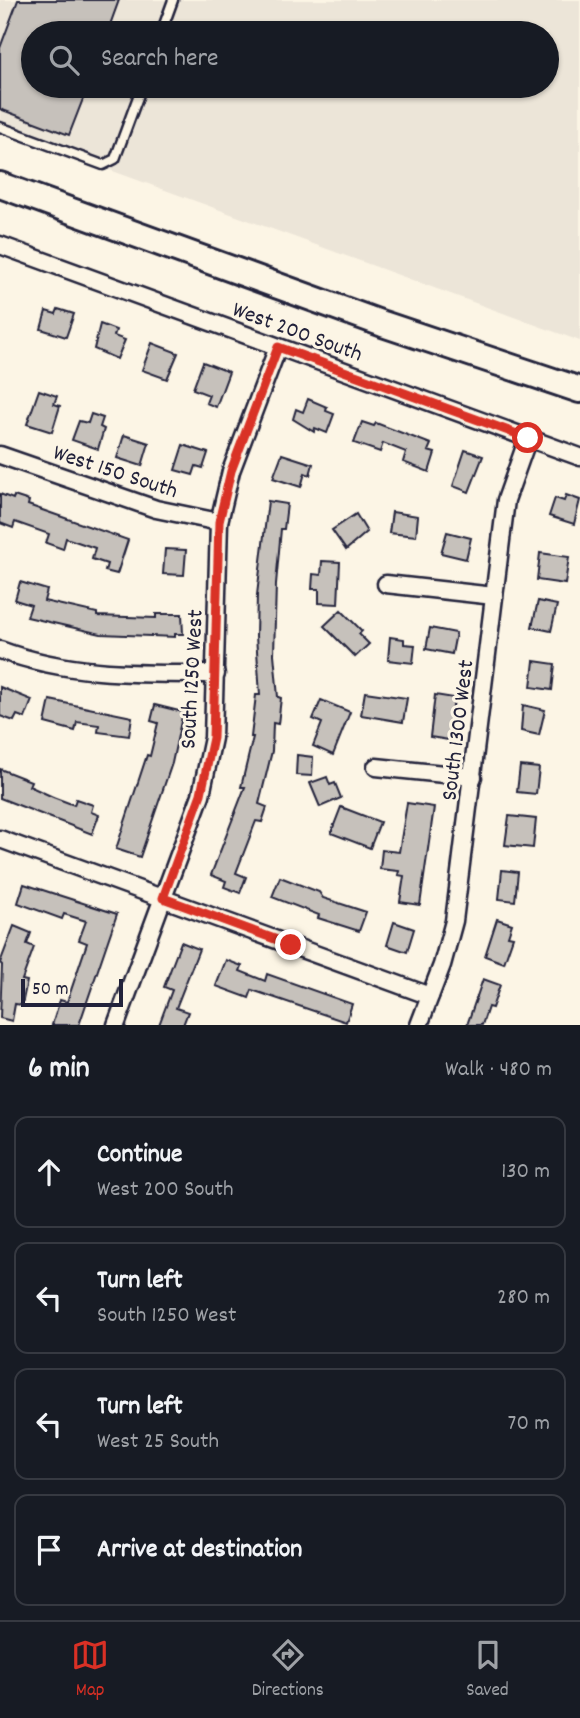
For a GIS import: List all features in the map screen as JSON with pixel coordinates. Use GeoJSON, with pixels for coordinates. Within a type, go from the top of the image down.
{"type":"FeatureCollection","features":[{"type":"Feature","properties":{"kind":"main road"},"geometry":{"type":"LineString","coordinates":[[0,185],[383,324],[580,390]]}},
{"type":"Feature","properties":{"kind":"street","name":"West 200 South"},"geometry":{"type":"LineString","coordinates":[[0,245],[580,457]]}},
{"type":"Feature","properties":{"kind":"street","name":"South 1250 West"},"geometry":{"type":"LineString","coordinates":[[116,1025],[201,794],[213,738],[219,522],[231,471],[278,347]]}},
{"type":"Feature","properties":{"kind":"street","name":"South 1300 West"},"geometry":{"type":"LineString","coordinates":[[419,1025],[454,921],[506,500],[528,438]]}},
{"type":"Feature","properties":{"kind":"street","name":"West 150 South"},"geometry":{"type":"LineString","coordinates":[[0,455],[156,509],[219,522]]}},
{"type":"Feature","properties":{"kind":"street"},"geometry":{"type":"LineString","coordinates":[[386,584],[495,596]]}},
{"type":"Feature","properties":{"kind":"street"},"geometry":{"type":"LineString","coordinates":[[0,650],[64,668],[120,673],[216,674]]}},
{"type":"Feature","properties":{"kind":"street"},"geometry":{"type":"LineString","coordinates":[[376,767],[473,777]]}},
{"type":"Feature","properties":{"kind":"street"},"geometry":{"type":"LineString","coordinates":[[0,841],[430,996]]}},
{"type":"Feature","properties":{"kind":"lane"},"geometry":{"type":"LineString","coordinates":[[165,21],[173,0]]}},
{"type":"Feature","properties":{"kind":"lane"},"geometry":{"type":"LineString","coordinates":[[0,127],[103,165],[115,159],[138,98]]}},
{"type":"Feature","properties":{"kind":"shaded area"},"geometry":{"type":"Polygon","coordinates":[[[0,0],[580,0],[580,341],[0,130],[0,0]]]}},
{"type":"Feature","properties":{"kind":"building"},"geometry":{"type":"Polygon","coordinates":[[[18,0],[119,0],[111,21],[21,21],[21,98],[83,98],[69,135],[0,109],[0,48],[18,0]]]}},
{"type":"Feature","properties":{"kind":"building"},"geometry":{"type":"Polygon","coordinates":[[[58,309],[74,314],[66,337],[41,329],[46,311],[56,314],[58,309]]]}},
{"type":"Feature","properties":{"kind":"building"},"geometry":{"type":"Polygon","coordinates":[[[100,324],[116,330],[114,336],[125,340],[117,359],[94,349],[100,324]]]}},
{"type":"Feature","properties":{"kind":"building"},"geometry":{"type":"Polygon","coordinates":[[[152,343],[178,353],[167,379],[142,370],[152,343]]]}},
{"type":"Feature","properties":{"kind":"building"},"geometry":{"type":"Polygon","coordinates":[[[203,362],[229,372],[216,407],[206,403],[209,395],[193,389],[203,362]]]}},
{"type":"Feature","properties":{"kind":"building"},"geometry":{"type":"Polygon","coordinates":[[[39,390],[57,396],[54,404],[60,406],[52,432],[27,424],[39,390]]]}},
{"type":"Feature","properties":{"kind":"building"},"geometry":{"type":"Polygon","coordinates":[[[308,399],[327,407],[326,411],[334,414],[327,433],[315,428],[314,432],[293,419],[296,409],[303,412],[308,399]]]}},
{"type":"Feature","properties":{"kind":"building"},"geometry":{"type":"Polygon","coordinates":[[[91,414],[103,418],[100,427],[104,429],[98,449],[72,440],[79,421],[88,423],[91,414]]]}},
{"type":"Feature","properties":{"kind":"building"},"geometry":{"type":"Polygon","coordinates":[[[362,422],[374,426],[376,423],[431,444],[428,451],[435,453],[429,472],[403,462],[406,452],[383,443],[380,452],[354,443],[362,422]]]}},
{"type":"Feature","properties":{"kind":"building"},"geometry":{"type":"Polygon","coordinates":[[[124,435],[149,443],[142,466],[117,458],[124,435]]]}},
{"type":"Feature","properties":{"kind":"building"},"geometry":{"type":"Polygon","coordinates":[[[183,445],[208,453],[203,468],[196,466],[193,475],[175,470],[183,445]]]}},
{"type":"Feature","properties":{"kind":"building"},"geometry":{"type":"Polygon","coordinates":[[[465,450],[483,456],[469,492],[453,486],[465,450]]]}},
{"type":"Feature","properties":{"kind":"building"},"geometry":{"type":"Polygon","coordinates":[[[282,454],[313,464],[310,475],[305,473],[301,487],[273,478],[282,454]]]}},
{"type":"Feature","properties":{"kind":"building"},"geometry":{"type":"Polygon","coordinates":[[[0,494],[29,501],[28,505],[128,540],[117,574],[105,571],[107,564],[92,559],[95,548],[66,538],[63,549],[46,543],[49,534],[15,522],[13,528],[0,523],[0,494]]]}},
{"type":"Feature","properties":{"kind":"building"},"geometry":{"type":"Polygon","coordinates":[[[566,495],[580,500],[574,524],[549,516],[555,498],[564,501],[566,495]]]}},
{"type":"Feature","properties":{"kind":"building"},"geometry":{"type":"Polygon","coordinates":[[[268,501],[287,504],[284,529],[281,529],[276,584],[274,654],[278,697],[281,698],[278,724],[273,723],[272,751],[259,804],[267,807],[262,822],[256,821],[236,873],[246,877],[240,893],[224,887],[226,881],[211,875],[245,787],[241,787],[253,737],[256,695],[260,695],[256,636],[257,595],[268,501]]]}},
{"type":"Feature","properties":{"kind":"building"},"geometry":{"type":"Polygon","coordinates":[[[392,512],[418,516],[416,536],[389,533],[392,512]]]}},
{"type":"Feature","properties":{"kind":"building"},"geometry":{"type":"Polygon","coordinates":[[[356,514],[367,532],[346,550],[332,530],[356,514]]]}},
{"type":"Feature","properties":{"kind":"building"},"geometry":{"type":"Polygon","coordinates":[[[447,532],[471,538],[466,559],[441,553],[447,532]]]}},
{"type":"Feature","properties":{"kind":"building"},"geometry":{"type":"Polygon","coordinates":[[[165,549],[186,550],[184,575],[163,574],[165,549]]]}},
{"type":"Feature","properties":{"kind":"building"},"geometry":{"type":"Polygon","coordinates":[[[540,553],[569,557],[565,584],[537,580],[540,553]]]}},
{"type":"Feature","properties":{"kind":"building"},"geometry":{"type":"Polygon","coordinates":[[[322,561],[340,562],[338,604],[319,603],[319,589],[312,589],[313,574],[321,575],[322,561]]]}},
{"type":"Feature","properties":{"kind":"building"},"geometry":{"type":"Polygon","coordinates":[[[20,582],[47,590],[44,601],[97,613],[97,616],[156,618],[156,614],[182,614],[183,634],[175,634],[175,637],[101,634],[27,617],[31,605],[15,600],[20,582]]]}},
{"type":"Feature","properties":{"kind":"building"},"geometry":{"type":"Polygon","coordinates":[[[538,601],[557,605],[551,631],[532,627],[538,601]]]}},
{"type":"Feature","properties":{"kind":"building"},"geometry":{"type":"Polygon","coordinates":[[[341,610],[362,631],[359,634],[369,644],[355,657],[324,626],[341,610]]]}},
{"type":"Feature","properties":{"kind":"building"},"geometry":{"type":"Polygon","coordinates":[[[430,628],[456,633],[452,654],[426,649],[430,628]]]}},
{"type":"Feature","properties":{"kind":"building"},"geometry":{"type":"Polygon","coordinates":[[[390,637],[404,639],[404,644],[415,645],[413,663],[388,660],[390,637]]]}},
{"type":"Feature","properties":{"kind":"building"},"geometry":{"type":"Polygon","coordinates":[[[534,661],[555,664],[552,690],[531,687],[534,661]]]}},
{"type":"Feature","properties":{"kind":"building"},"geometry":{"type":"Polygon","coordinates":[[[0,687],[32,700],[25,718],[17,715],[14,721],[0,716],[0,687]]]}},
{"type":"Feature","properties":{"kind":"building"},"geometry":{"type":"Polygon","coordinates":[[[365,692],[407,698],[403,722],[361,715],[365,692]]]}},
{"type":"Feature","properties":{"kind":"building"},"geometry":{"type":"Polygon","coordinates":[[[435,695],[454,698],[449,740],[430,737],[435,695]]]}},
{"type":"Feature","properties":{"kind":"building"},"geometry":{"type":"Polygon","coordinates":[[[50,700],[132,717],[129,736],[98,732],[99,725],[77,722],[75,731],[45,723],[50,700]]]}},
{"type":"Feature","properties":{"kind":"building"},"geometry":{"type":"Polygon","coordinates":[[[321,700],[350,712],[333,755],[313,746],[322,723],[313,719],[321,700]]]}},
{"type":"Feature","properties":{"kind":"building"},"geometry":{"type":"Polygon","coordinates":[[[155,705],[183,712],[172,763],[140,857],[116,849],[147,755],[150,756],[158,723],[151,721],[155,705]]]}},
{"type":"Feature","properties":{"kind":"building"},"geometry":{"type":"Polygon","coordinates":[[[523,705],[545,710],[539,735],[521,731],[523,705]]]}},
{"type":"Feature","properties":{"kind":"building"},"geometry":{"type":"Polygon","coordinates":[[[297,755],[313,757],[312,776],[296,775],[297,755]]]}},
{"type":"Feature","properties":{"kind":"building"},"geometry":{"type":"Polygon","coordinates":[[[520,766],[539,768],[536,794],[517,792],[520,766]]]}},
{"type":"Feature","properties":{"kind":"building"},"geometry":{"type":"Polygon","coordinates":[[[0,769],[31,781],[29,786],[53,797],[74,805],[76,799],[93,805],[91,812],[99,815],[92,834],[0,798],[0,769]]]}},
{"type":"Feature","properties":{"kind":"building"},"geometry":{"type":"Polygon","coordinates":[[[327,777],[330,785],[335,783],[341,798],[320,807],[310,783],[327,777]]]}},
{"type":"Feature","properties":{"kind":"building"},"geometry":{"type":"Polygon","coordinates":[[[407,803],[434,807],[420,905],[400,902],[404,876],[398,875],[399,871],[380,869],[382,850],[399,852],[407,803]]]}},
{"type":"Feature","properties":{"kind":"building"},"geometry":{"type":"Polygon","coordinates":[[[341,807],[380,822],[370,848],[331,833],[341,807]]]}},
{"type":"Feature","properties":{"kind":"building"},"geometry":{"type":"Polygon","coordinates":[[[509,816],[536,819],[533,848],[505,845],[509,816]]]}},
{"type":"Feature","properties":{"kind":"building"},"geometry":{"type":"Polygon","coordinates":[[[502,870],[518,872],[515,901],[499,899],[502,870]]]}},
{"type":"Feature","properties":{"kind":"building"},"geometry":{"type":"Polygon","coordinates":[[[280,877],[319,892],[323,898],[366,912],[359,931],[318,918],[319,915],[272,897],[280,877]]]}},
{"type":"Feature","properties":{"kind":"building"},"geometry":{"type":"Polygon","coordinates":[[[24,884],[117,914],[79,1025],[52,1025],[60,1000],[67,1002],[87,943],[79,940],[86,921],[64,914],[62,919],[18,903],[24,884]]]}},
{"type":"Feature","properties":{"kind":"building"},"geometry":{"type":"Polygon","coordinates":[[[497,919],[512,924],[508,936],[513,937],[504,963],[485,956],[497,919]]]}},
{"type":"Feature","properties":{"kind":"building"},"geometry":{"type":"Polygon","coordinates":[[[394,922],[414,929],[407,952],[387,945],[394,922]]]}},
{"type":"Feature","properties":{"kind":"building"},"geometry":{"type":"Polygon","coordinates":[[[14,926],[31,933],[27,944],[34,947],[22,980],[27,981],[22,1005],[15,1004],[12,1021],[0,1018],[0,963],[14,926]]]}},
{"type":"Feature","properties":{"kind":"building"},"geometry":{"type":"Polygon","coordinates":[[[181,942],[199,949],[176,1008],[188,1012],[183,1025],[159,1025],[172,990],[164,987],[181,942]]]}},
{"type":"Feature","properties":{"kind":"building"},"geometry":{"type":"Polygon","coordinates":[[[226,960],[242,966],[240,971],[265,981],[267,974],[352,1004],[346,1022],[252,990],[249,998],[216,986],[226,960]]]}},
{"type":"Feature","properties":{"kind":"building"},"geometry":{"type":"Polygon","coordinates":[[[483,979],[500,985],[492,1008],[488,1007],[482,1025],[467,1025],[483,979]]]}},
{"type":"Feature","properties":{"kind":"route"},"geometry":{"type":"LineString","coordinates":[[291,945],[163,898],[201,794],[213,738],[219,522],[231,471],[278,347],[528,438]]}}]}
